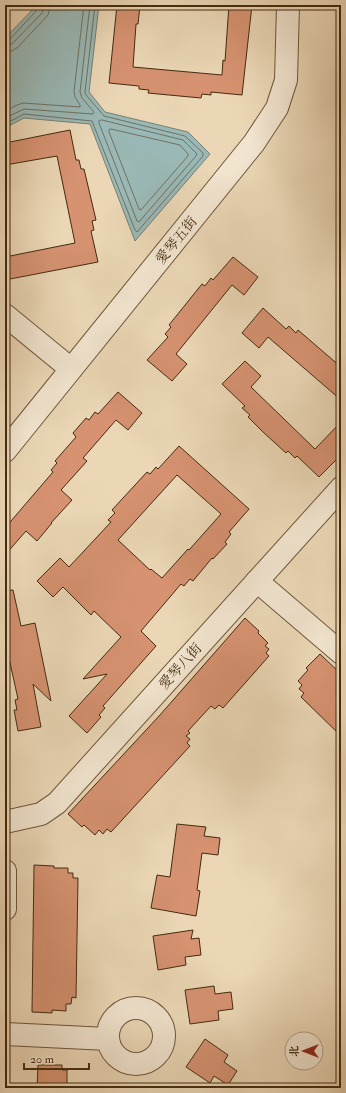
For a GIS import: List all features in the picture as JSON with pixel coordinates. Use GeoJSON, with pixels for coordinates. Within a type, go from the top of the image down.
{"type":"FeatureCollection","features":[{"type":"Feature","properties":{"kind":"street","name":"愛琴五街"},"geometry":{"type":"LineString","coordinates":[[5,451],[254,143],[277,108],[286,80],[288,5]]}},
{"type":"Feature","properties":{"kind":"street"},"geometry":{"type":"LineString","coordinates":[[5,315],[71,369]]}},
{"type":"Feature","properties":{"kind":"street","name":"愛琴八街"},"geometry":{"type":"LineString","coordinates":[[5,822],[42,814],[57,803],[341,488]]}},
{"type":"Feature","properties":{"kind":"street"},"geometry":{"type":"LineString","coordinates":[[257,580],[341,653]]}},
{"type":"Feature","properties":{"kind":"street"},"geometry":{"type":"LineString","coordinates":[[5,871],[5,909]]}},
{"type":"Feature","properties":{"kind":"street"},"geometry":{"type":"LineString","coordinates":[[5,1034],[108,1039]]}},
{"type":"Feature","properties":{"kind":"water"},"geometry":{"type":"Polygon","coordinates":[[[37,5],[99,5],[89,92],[105,112],[188,132],[210,154],[135,241],[90,124],[24,118],[5,128],[5,38],[37,5]]]}},
{"type":"Feature","properties":{"kind":"building"},"geometry":{"type":"Polygon","coordinates":[[[117,5],[140,5],[138,24],[136,24],[133,67],[222,75],[223,60],[225,61],[229,5],[252,5],[242,95],[211,92],[211,95],[202,94],[201,98],[148,93],[149,90],[139,89],[139,86],[109,83],[117,5]]]}},
{"type":"Feature","properties":{"kind":"building"},"geometry":{"type":"Polygon","coordinates":[[[70,130],[76,160],[79,160],[81,169],[84,169],[96,220],[92,221],[94,230],[91,231],[98,262],[5,280],[5,257],[75,243],[57,156],[5,165],[5,143],[70,130]]]}},
{"type":"Feature","properties":{"kind":"building"},"geometry":{"type":"Polygon","coordinates":[[[233,257],[258,277],[244,295],[232,285],[176,354],[187,364],[172,381],[147,360],[168,337],[165,334],[171,327],[169,325],[202,284],[205,286],[211,278],[213,280],[233,257]]]}},
{"type":"Feature","properties":{"kind":"building"},"geometry":{"type":"Polygon","coordinates":[[[263,308],[286,329],[289,326],[296,333],[298,330],[341,367],[341,400],[268,337],[259,348],[242,333],[263,308]]]}},
{"type":"Feature","properties":{"kind":"building"},"geometry":{"type":"Polygon","coordinates":[[[245,361],[261,376],[251,387],[315,449],[341,422],[341,455],[319,477],[297,456],[295,458],[288,451],[286,453],[263,432],[248,417],[250,415],[242,408],[245,406],[222,384],[245,361]]]}},
{"type":"Feature","properties":{"kind":"building"},"geometry":{"type":"Polygon","coordinates":[[[118,392],[142,413],[128,430],[116,420],[83,458],[87,461],[61,490],[72,500],[37,541],[26,531],[5,555],[5,528],[53,472],[51,470],[57,463],[55,461],[76,437],[73,433],[86,418],[89,420],[95,412],[98,414],[118,392]]]}},
{"type":"Feature","properties":{"kind":"building"},"geometry":{"type":"Polygon","coordinates":[[[179,446],[249,509],[229,532],[231,534],[225,542],[227,544],[213,559],[212,558],[193,581],[190,579],[184,586],[181,584],[141,631],[156,646],[103,706],[105,708],[99,715],[101,717],[87,733],[69,716],[107,674],[83,679],[121,637],[94,611],[91,615],[63,587],[53,597],[37,581],[60,558],[69,567],[111,522],[108,520],[115,513],[112,510],[147,472],[150,474],[156,467],[158,469],[179,446]],[[177,475],[118,540],[150,570],[151,569],[162,578],[221,514],[177,475]]]}},
{"type":"Feature","properties":{"kind":"building"},"geometry":{"type":"Polygon","coordinates":[[[13,590],[21,626],[35,623],[51,701],[33,684],[41,727],[18,731],[14,710],[17,710],[15,700],[18,699],[5,640],[5,591],[13,590]]]}},
{"type":"Feature","properties":{"kind":"building"},"geometry":{"type":"Polygon","coordinates":[[[245,618],[259,631],[258,633],[268,643],[265,646],[269,649],[266,653],[269,656],[223,708],[219,705],[215,709],[211,706],[188,731],[190,733],[186,736],[190,739],[187,743],[190,746],[111,832],[107,829],[103,834],[99,830],[95,835],[84,825],[82,827],[68,814],[160,715],[245,618]]]}},
{"type":"Feature","properties":{"kind":"building"},"geometry":{"type":"Polygon","coordinates":[[[320,654],[341,674],[341,736],[301,697],[304,693],[299,689],[302,685],[298,681],[308,670],[306,668],[320,654]]]}},
{"type":"Feature","properties":{"kind":"building"},"geometry":{"type":"Polygon","coordinates":[[[177,824],[206,827],[204,836],[220,838],[218,855],[202,853],[197,890],[200,891],[196,916],[151,908],[157,875],[170,877],[177,824]]]}},
{"type":"Feature","properties":{"kind":"building"},"geometry":{"type":"Polygon","coordinates":[[[34,865],[54,866],[54,868],[68,868],[68,873],[73,873],[73,878],[78,878],[76,998],[72,997],[71,1004],[66,1004],[66,1011],[52,1010],[52,1013],[32,1012],[34,865]]]}},
{"type":"Feature","properties":{"kind":"building"},"geometry":{"type":"Polygon","coordinates":[[[193,930],[191,939],[199,938],[201,955],[185,957],[186,965],[158,970],[153,936],[193,930]]]}},
{"type":"Feature","properties":{"kind":"building"},"geometry":{"type":"Polygon","coordinates":[[[214,986],[215,994],[231,992],[233,1009],[218,1011],[219,1020],[190,1024],[185,990],[214,986]]]}},
{"type":"Feature","properties":{"kind":"building"},"geometry":{"type":"Polygon","coordinates":[[[205,1039],[228,1055],[224,1062],[237,1071],[228,1085],[214,1076],[210,1083],[186,1067],[205,1039]]]}},
{"type":"Feature","properties":{"kind":"building"},"geometry":{"type":"Polygon","coordinates":[[[38,1065],[62,1065],[62,1070],[67,1070],[67,1088],[37,1088],[38,1065]]]}}]}
